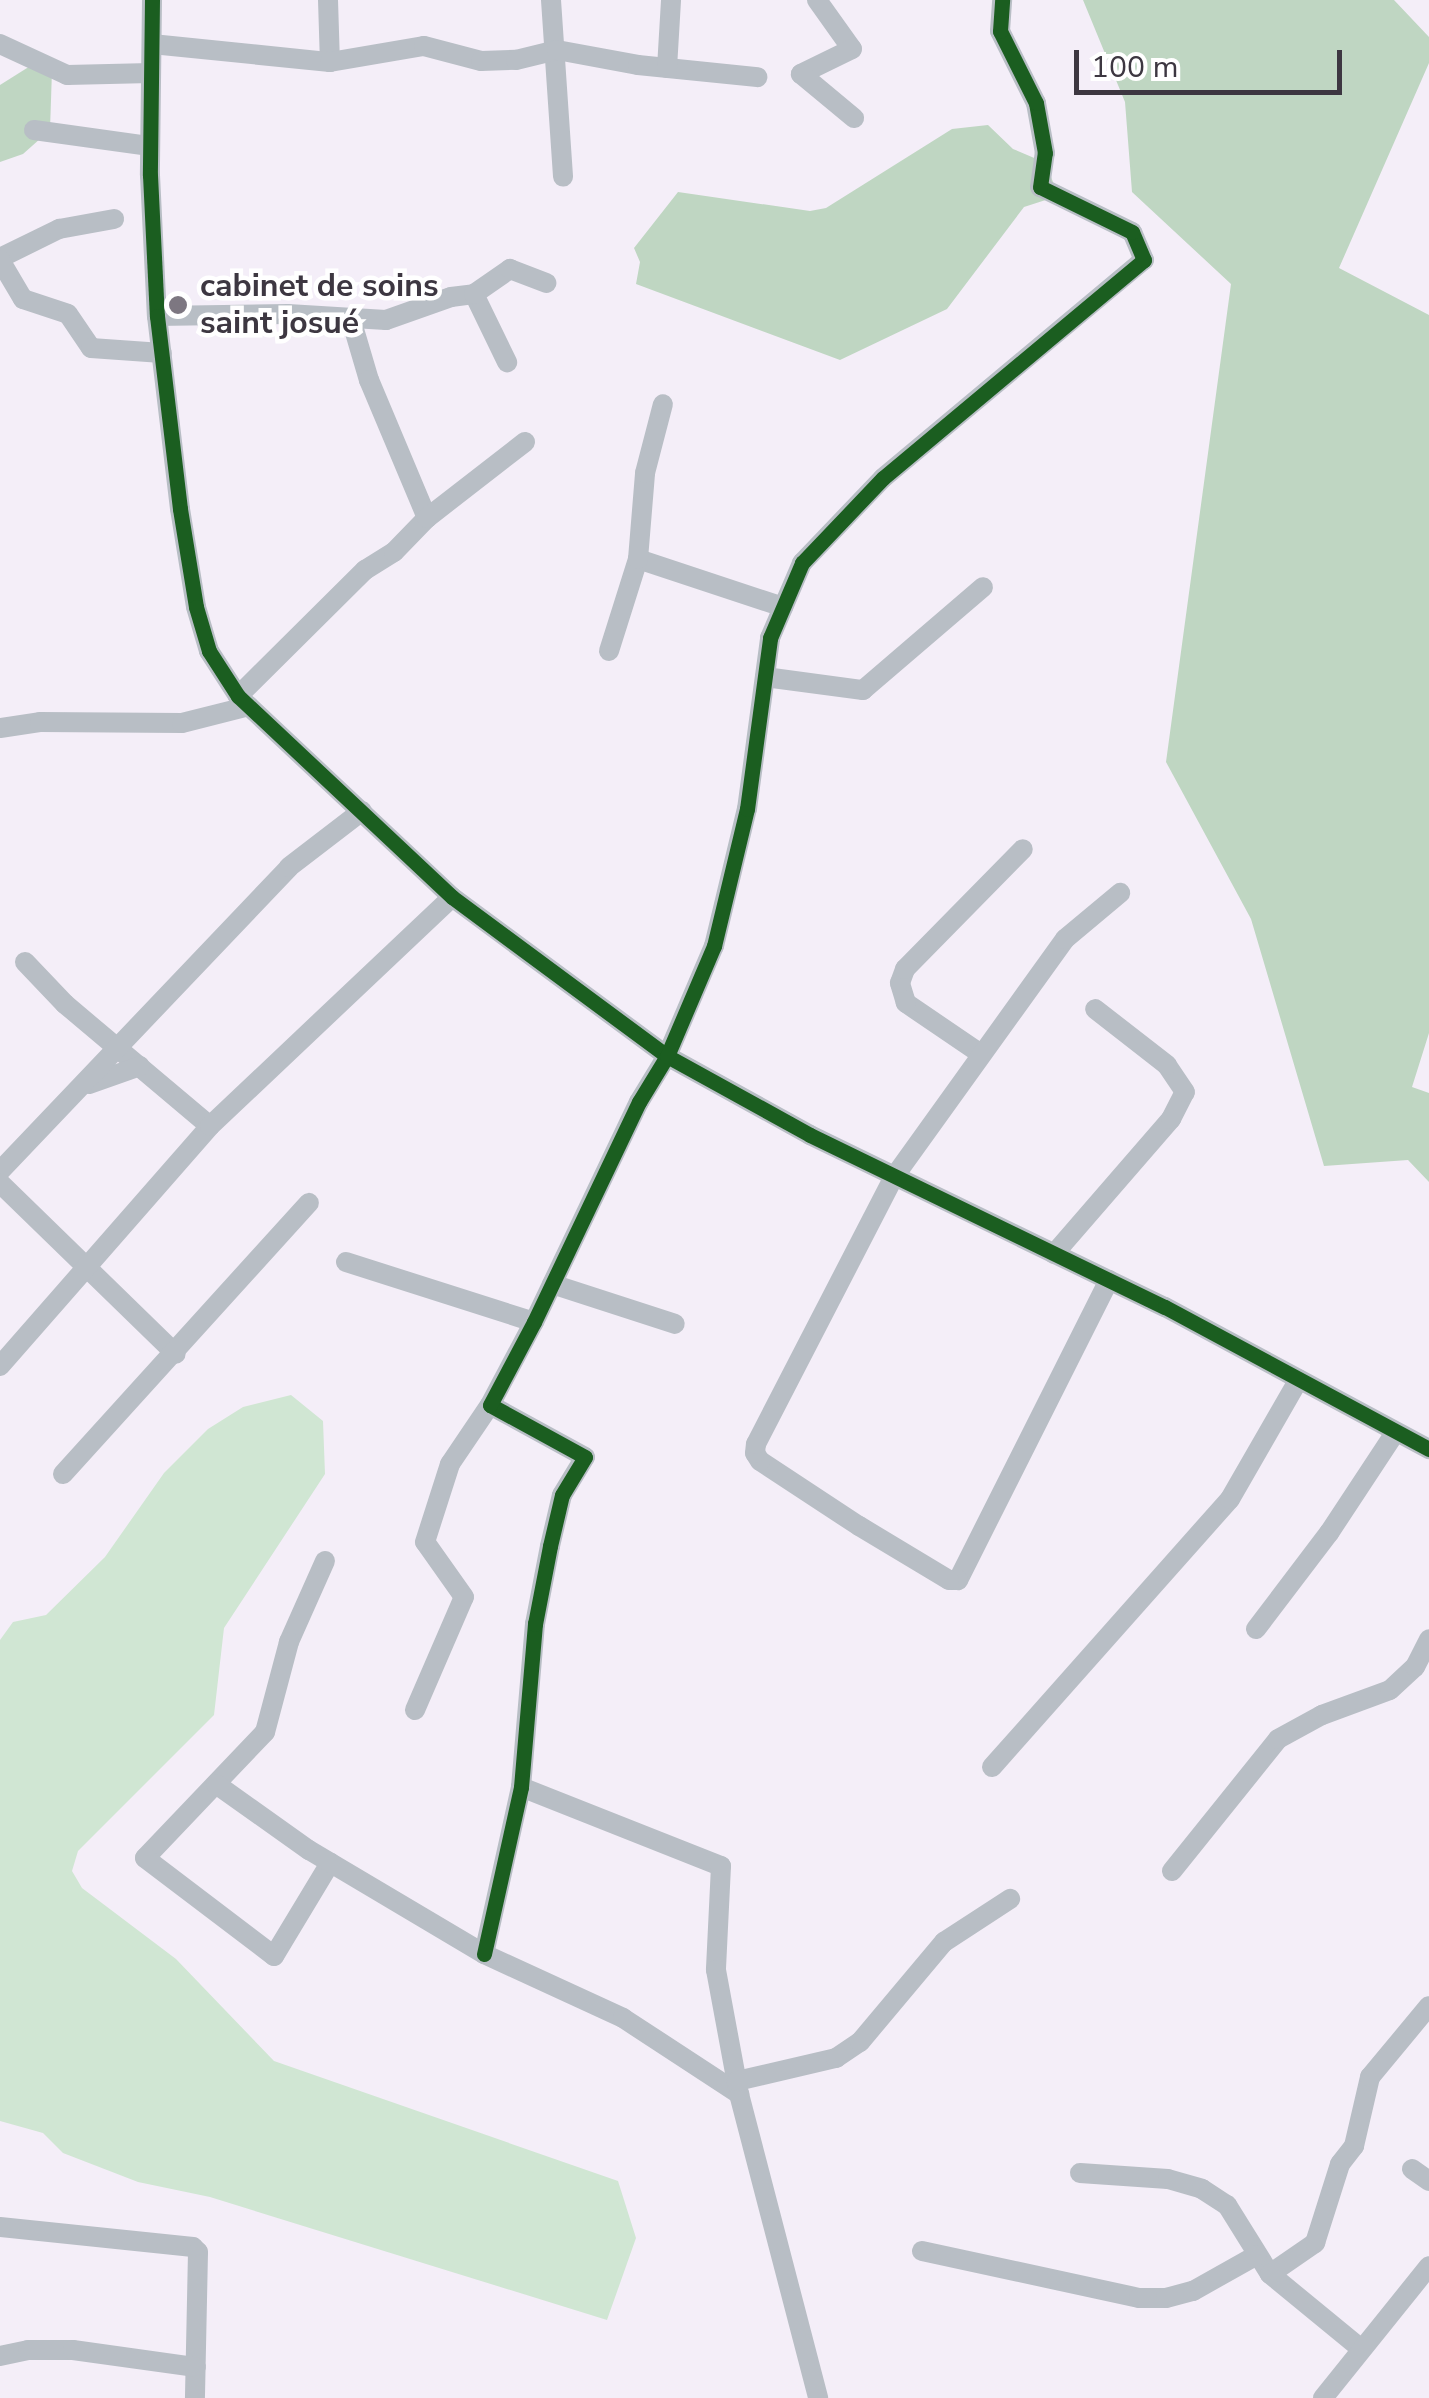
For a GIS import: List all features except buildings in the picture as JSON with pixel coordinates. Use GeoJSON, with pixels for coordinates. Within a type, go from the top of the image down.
{"type":"FeatureCollection","features":[{"type":"Feature","properties":{"kind":"street"},"geometry":{"type":"LineString","coordinates":[[152,0],[150,146],[157,316],[196,606],[209,652],[244,701],[452,897],[667,1056],[894,1177],[1108,1280],[1429,1449]]}},
{"type":"Feature","properties":{"kind":"street"},"geometry":{"type":"LineString","coordinates":[[328,0],[330,62]]}},
{"type":"Feature","properties":{"kind":"street"},"geometry":{"type":"LineString","coordinates":[[551,0],[563,177]]}},
{"type":"Feature","properties":{"kind":"street"},"geometry":{"type":"LineString","coordinates":[[667,68],[671,0]]}},
{"type":"Feature","properties":{"kind":"street"},"geometry":{"type":"LineString","coordinates":[[816,0],[852,50],[802,74],[854,118]]}},
{"type":"Feature","properties":{"kind":"street"},"geometry":{"type":"LineString","coordinates":[[416,1710],[464,1597],[425,1542],[450,1464],[490,1405],[534,1322],[630,1119],[667,1056],[714,946],[748,808],[770,638],[802,563],[883,478],[1144,260],[1132,232],[1040,188],[1045,153],[1036,103],[1000,31],[1002,0]]}},
{"type":"Feature","properties":{"kind":"street"},"geometry":{"type":"LineString","coordinates":[[0,44],[67,75],[151,73]]}},
{"type":"Feature","properties":{"kind":"street"},"geometry":{"type":"LineString","coordinates":[[152,44],[330,62],[424,46],[481,61],[516,60],[556,50],[667,68],[756,76]]}},
{"type":"Feature","properties":{"kind":"street"},"geometry":{"type":"LineString","coordinates":[[34,130],[150,146]]}},
{"type":"Feature","properties":{"kind":"street"},"geometry":{"type":"LineString","coordinates":[[114,219],[59,229],[0,259],[23,299],[68,314],[91,348],[162,352]]}},
{"type":"Feature","properties":{"kind":"street"},"geometry":{"type":"LineString","coordinates":[[157,316],[288,314],[386,320],[452,297],[474,294],[510,268],[546,283]]}},
{"type":"Feature","properties":{"kind":"street"},"geometry":{"type":"LineString","coordinates":[[474,294],[508,362]]}},
{"type":"Feature","properties":{"kind":"street"},"geometry":{"type":"LineString","coordinates":[[350,318],[369,380],[428,518]]}},
{"type":"Feature","properties":{"kind":"street"},"geometry":{"type":"LineString","coordinates":[[609,651],[638,559],[645,473],[663,404]]}},
{"type":"Feature","properties":{"kind":"street"},"geometry":{"type":"LineString","coordinates":[[0,728],[40,722],[182,723],[244,701],[351,584],[525,442]]}},
{"type":"Feature","properties":{"kind":"street"},"geometry":{"type":"LineString","coordinates":[[638,559],[783,607]]}},
{"type":"Feature","properties":{"kind":"street"},"geometry":{"type":"LineString","coordinates":[[765,677],[863,690],[984,588]]}},
{"type":"Feature","properties":{"kind":"street"},"geometry":{"type":"LineString","coordinates":[[1,1179],[117,1046],[289,867],[362,810]]}},
{"type":"Feature","properties":{"kind":"street"},"geometry":{"type":"LineString","coordinates":[[980,1054],[906,1002],[900,983],[905,969],[1023,849]]}},
{"type":"Feature","properties":{"kind":"street"},"geometry":{"type":"LineString","coordinates":[[1108,1280],[960,1578],[949,1580],[760,1461],[756,1444],[894,1177],[1065,939],[1120,893]]}},
{"type":"Feature","properties":{"kind":"street"},"geometry":{"type":"LineString","coordinates":[[0,1366],[210,1126],[452,897]]}},
{"type":"Feature","properties":{"kind":"street"},"geometry":{"type":"LineString","coordinates":[[25,962],[64,1004],[210,1126]]}},
{"type":"Feature","properties":{"kind":"street"},"geometry":{"type":"LineString","coordinates":[[1054,1254],[1172,1118],[1185,1092],[1166,1065],[1095,1009]]}},
{"type":"Feature","properties":{"kind":"street"},"geometry":{"type":"LineString","coordinates":[[1,1179],[92,1080],[140,1066]]}},
{"type":"Feature","properties":{"kind":"street"},"geometry":{"type":"LineString","coordinates":[[1,1179],[176,1354]]}},
{"type":"Feature","properties":{"kind":"street"},"geometry":{"type":"LineString","coordinates":[[63,1474],[176,1354],[309,1202]]}},
{"type":"Feature","properties":{"kind":"street"},"geometry":{"type":"LineString","coordinates":[[346,1262],[534,1322]]}},
{"type":"Feature","properties":{"kind":"street"},"geometry":{"type":"LineString","coordinates":[[552,1284],[675,1324]]}},
{"type":"Feature","properties":{"kind":"street"},"geometry":{"type":"LineString","coordinates":[[992,1767],[1230,1499],[1299,1379]]}},
{"type":"Feature","properties":{"kind":"street"},"geometry":{"type":"LineString","coordinates":[[484,1954],[521,1787],[535,1624],[562,1495],[585,1457],[490,1405]]}},
{"type":"Feature","properties":{"kind":"street"},"geometry":{"type":"LineString","coordinates":[[1256,1629],[1330,1533],[1395,1433]]}},
{"type":"Feature","properties":{"kind":"street"},"geometry":{"type":"LineString","coordinates":[[325,1562],[288,1642],[265,1732],[145,1858],[274,1956],[330,1863]]}},
{"type":"Feature","properties":{"kind":"street"},"geometry":{"type":"LineString","coordinates":[[1172,1871],[1278,1739],[1322,1716],[1390,1690],[1416,1667],[1429,1639]]}},
{"type":"Feature","properties":{"kind":"street"},"geometry":{"type":"LineString","coordinates":[[216,1784],[330,1863],[484,1954],[623,2018],[738,2088],[836,2058],[860,2042],[944,1942],[965,1924],[1010,1898]]}},
{"type":"Feature","properties":{"kind":"street"},"geometry":{"type":"LineString","coordinates":[[521,1787],[721,1866],[716,1970],[738,2088],[818,2398]]}},
{"type":"Feature","properties":{"kind":"street"},"geometry":{"type":"LineString","coordinates":[[1270,2274],[1315,2243],[1340,2164],[1354,2146],[1370,2077],[1429,2006]]}},
{"type":"Feature","properties":{"kind":"street"},"geometry":{"type":"LineString","coordinates":[[1080,2174],[1168,2180],[1202,2189],[1228,2205],[1270,2274],[1360,2348]]}},
{"type":"Feature","properties":{"kind":"street"},"geometry":{"type":"LineString","coordinates":[[0,2227],[194,2247],[198,2252],[195,2398]]}},
{"type":"Feature","properties":{"kind":"street"},"geometry":{"type":"LineString","coordinates":[[922,2251],[1139,2298],[1192,2291],[1257,2254]]}},
{"type":"Feature","properties":{"kind":"street"},"geometry":{"type":"LineString","coordinates":[[1322,2398],[1429,2266]]}},
{"type":"Feature","properties":{"kind":"street"},"geometry":{"type":"LineString","coordinates":[[0,2356],[28,2350],[73,2350],[196,2367]]}},
{"type":"Feature","properties":{"kind":"green space"},"geometry":{"type":"Polygon","coordinates":[[[1083,0],[1394,0],[1429,37],[1429,63],[1339,268],[1429,315],[1429,1033],[1412,1087],[1429,1093],[1429,1182],[1408,1160],[1324,1166],[1251,919],[1166,762],[1231,284],[1132,192],[1125,102],[1083,0]]]}},
{"type":"Feature","properties":{"kind":"green space"},"geometry":{"type":"Polygon","coordinates":[[[35,63],[52,70],[50,130],[23,154],[0,162],[0,85],[35,63]]]}},
{"type":"Feature","properties":{"kind":"green space"},"geometry":{"type":"Polygon","coordinates":[[[988,125],[1013,149],[1046,163],[1058,196],[1024,207],[947,309],[840,360],[636,284],[640,262],[634,248],[678,192],[810,211],[826,208],[952,129],[988,125]]]}},
{"type":"Feature","properties":{"kind":"green space"},"geometry":{"type":"Polygon","coordinates":[[[291,1395],[323,1421],[325,1474],[224,1628],[214,1715],[78,1851],[72,1871],[82,1888],[176,1959],[274,2061],[618,2181],[636,2238],[607,2320],[210,2197],[138,2182],[63,2153],[43,2133],[0,2121],[0,1640],[13,1622],[46,1615],[105,1557],[164,1473],[208,1429],[243,1407],[291,1395]]]}},
{"type":"Feature","properties":{"kind":"cycle path"},"geometry":{"type":"LineString","coordinates":[[152,0],[150,175],[157,316],[180,509],[196,607],[209,651],[238,696],[452,897],[667,1056],[810,1135],[1165,1307],[1429,1449]]}},
{"type":"Feature","properties":{"kind":"cycle path"},"geometry":{"type":"LineString","coordinates":[[484,1954],[521,1787],[535,1624],[550,1546],[562,1495],[585,1457],[490,1405],[639,1102],[667,1056],[714,946],[747,809],[770,638],[802,563],[883,478],[1144,260],[1132,232],[1040,187],[1045,153],[1036,103],[1000,31],[1002,0]]}},
{"type":"Feature","properties":{"kind":"place","name":"cabinet de soins saint josué"},"geometry":{"type":"Point","coordinates":[178,305]}}]}
